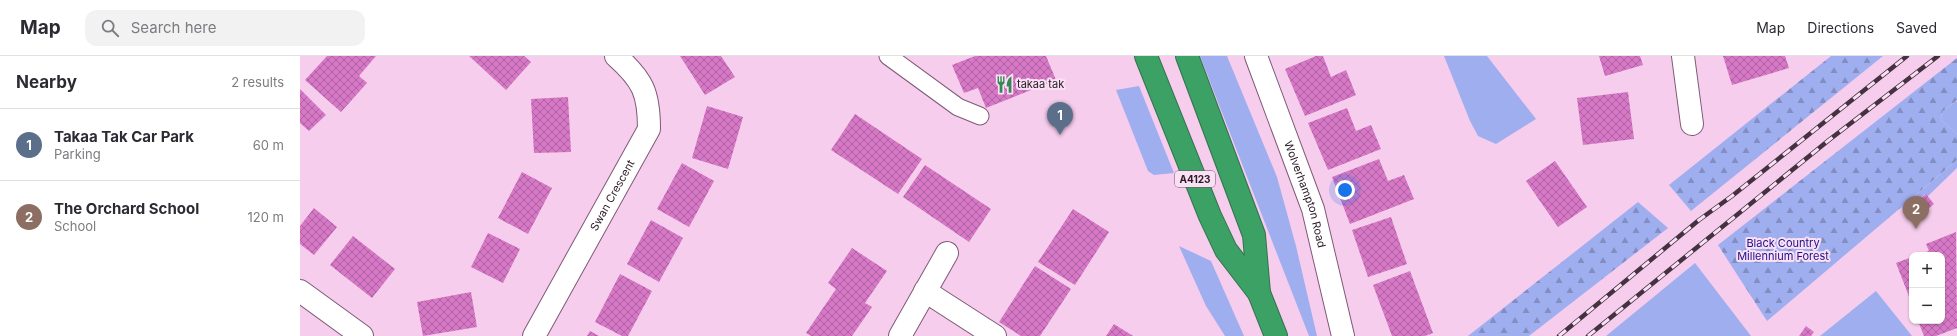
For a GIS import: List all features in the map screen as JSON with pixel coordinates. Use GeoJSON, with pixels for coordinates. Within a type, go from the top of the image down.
{"type":"FeatureCollection","features":[{"type":"Feature","properties":{"kind":"highway","name":"A4123"},"geometry":{"type":"LineString","coordinates":[[1146,56],[1210,216],[1226,250],[1259,293],[1276,336]]}},
{"type":"Feature","properties":{"kind":"highway","name":"A4123"},"geometry":{"type":"LineString","coordinates":[[1187,56],[1254,235],[1259,293]]}},
{"type":"Feature","properties":{"kind":"street","name":"Swan Crescent"},"geometry":{"type":"LineString","coordinates":[[534,336],[649,129],[649,110],[645,91],[633,71],[616,56]]}},
{"type":"Feature","properties":{"kind":"street","name":"Wolverhampton Road"},"geometry":{"type":"LineString","coordinates":[[1256,56],[1314,209],[1343,336]]}},
{"type":"Feature","properties":{"kind":"street"},"geometry":{"type":"LineString","coordinates":[[1683,56],[1692,124]]}},
{"type":"Feature","properties":{"kind":"street"},"geometry":{"type":"LineString","coordinates":[[900,336],[947,253]]}},
{"type":"Feature","properties":{"kind":"street"},"geometry":{"type":"LineString","coordinates":[[300,291],[362,336]]}},
{"type":"Feature","properties":{"kind":"street"},"geometry":{"type":"LineString","coordinates":[[925,291],[995,336]]}},
{"type":"Feature","properties":{"kind":"lane"},"geometry":{"type":"LineString","coordinates":[[888,56],[958,107],[980,116]]}},
{"type":"Feature","properties":{"kind":"green space"},"geometry":{"type":"Polygon","coordinates":[[[1200,56],[1227,56],[1277,177],[1296,246],[1317,336],[1309,336],[1200,56]]]}},
{"type":"Feature","properties":{"kind":"green space"},"geometry":{"type":"Polygon","coordinates":[[[1444,56],[1487,56],[1536,119],[1496,144],[1478,136],[1470,121],[1444,56]]]}},
{"type":"Feature","properties":{"kind":"green space"},"geometry":{"type":"Polygon","coordinates":[[[1831,56],[1883,56],[1691,211],[1669,185],[1831,56]]]}},
{"type":"Feature","properties":{"kind":"green space","name":"Black Country Millennium Forest"},"geometry":{"type":"Polygon","coordinates":[[[1957,58],[1957,100],[1942,112],[1941,120],[1957,134],[1957,160],[1767,321],[1718,245],[1957,58]]]}},
{"type":"Feature","properties":{"kind":"green space"},"geometry":{"type":"Polygon","coordinates":[[[1139,86],[1174,173],[1154,175],[1148,171],[1116,90],[1139,86]]]}},
{"type":"Feature","properties":{"kind":"green space"},"geometry":{"type":"Polygon","coordinates":[[[1956,101],[1957,134],[1941,120],[1942,112],[1956,101]]]}},
{"type":"Feature","properties":{"kind":"green space"},"geometry":{"type":"Polygon","coordinates":[[[1957,160],[1957,168],[1928,196],[1925,194],[1903,212],[1902,207],[1957,160]]]}},
{"type":"Feature","properties":{"kind":"green space"},"geometry":{"type":"Polygon","coordinates":[[[1638,202],[1668,228],[1529,336],[1468,336],[1638,202]]]}},
{"type":"Feature","properties":{"kind":"green space"},"geometry":{"type":"Polygon","coordinates":[[[1179,246],[1211,261],[1244,336],[1225,336],[1206,306],[1179,246]]]}},
{"type":"Feature","properties":{"kind":"green space"},"geometry":{"type":"Polygon","coordinates":[[[1695,263],[1751,336],[1606,336],[1695,263]]]}},
{"type":"Feature","properties":{"kind":"green space"},"geometry":{"type":"Polygon","coordinates":[[[1876,291],[1912,336],[1820,336],[1876,291]]]}},
{"type":"Feature","properties":{"kind":"building"},"geometry":{"type":"Polygon","coordinates":[[[327,56],[376,56],[359,76],[367,83],[341,112],[305,80],[327,56]]]}},
{"type":"Feature","properties":{"kind":"building"},"geometry":{"type":"Polygon","coordinates":[[[469,56],[524,56],[531,62],[506,90],[469,56]]]}},
{"type":"Feature","properties":{"kind":"building"},"geometry":{"type":"Polygon","coordinates":[[[680,56],[721,56],[735,77],[705,95],[680,56]]]}},
{"type":"Feature","properties":{"kind":"building","name":"takaa tak"},"geometry":{"type":"Polygon","coordinates":[[[975,56],[1046,56],[1056,80],[986,108],[978,88],[964,93],[952,65],[975,56]]]}},
{"type":"Feature","properties":{"kind":"building"},"geometry":{"type":"Polygon","coordinates":[[[1316,56],[1323,56],[1331,77],[1346,70],[1356,95],[1305,116],[1285,69],[1316,56]]]}},
{"type":"Feature","properties":{"kind":"building"},"geometry":{"type":"Polygon","coordinates":[[[1599,56],[1640,56],[1643,65],[1605,76],[1599,56]]]}},
{"type":"Feature","properties":{"kind":"building"},"geometry":{"type":"Polygon","coordinates":[[[1723,56],[1785,56],[1789,68],[1732,85],[1723,56]]]}},
{"type":"Feature","properties":{"kind":"building"},"geometry":{"type":"Polygon","coordinates":[[[300,89],[326,115],[309,131],[300,123],[300,89]]]}},
{"type":"Feature","properties":{"kind":"building"},"geometry":{"type":"Polygon","coordinates":[[[1628,92],[1634,139],[1583,145],[1577,98],[1628,92]]]}},
{"type":"Feature","properties":{"kind":"building"},"geometry":{"type":"Polygon","coordinates":[[[568,97],[571,152],[534,153],[531,99],[568,97]]]}},
{"type":"Feature","properties":{"kind":"building"},"geometry":{"type":"Polygon","coordinates":[[[707,106],[743,117],[728,169],[692,158],[707,106]]]}},
{"type":"Feature","properties":{"kind":"building"},"geometry":{"type":"Polygon","coordinates":[[[1347,108],[1356,131],[1371,125],[1381,149],[1328,170],[1308,123],[1347,108]]]}},
{"type":"Feature","properties":{"kind":"building"},"geometry":{"type":"Polygon","coordinates":[[[855,114],[922,159],[898,194],[831,150],[855,114]]]}},
{"type":"Feature","properties":{"kind":"building"},"geometry":{"type":"Polygon","coordinates":[[[1379,159],[1388,181],[1404,175],[1414,199],[1350,224],[1332,177],[1379,159]]]}},
{"type":"Feature","properties":{"kind":"building"},"geometry":{"type":"Polygon","coordinates":[[[1555,161],[1587,207],[1558,227],[1526,181],[1555,161]]]}},
{"type":"Feature","properties":{"kind":"building"},"geometry":{"type":"Polygon","coordinates":[[[682,163],[714,181],[689,227],[657,209],[682,163]]]}},
{"type":"Feature","properties":{"kind":"building"},"geometry":{"type":"Polygon","coordinates":[[[925,165],[991,209],[969,242],[903,197],[925,165]]]}},
{"type":"Feature","properties":{"kind":"building"},"geometry":{"type":"Polygon","coordinates":[[[522,172],[552,188],[528,234],[498,218],[522,172]]]}},
{"type":"Feature","properties":{"kind":"building"},"geometry":{"type":"Polygon","coordinates":[[[1926,194],[1934,204],[1912,222],[1903,212],[1926,194]]]}},
{"type":"Feature","properties":{"kind":"building"},"geometry":{"type":"Polygon","coordinates":[[[314,208],[337,227],[314,255],[300,244],[300,226],[314,208]]]}},
{"type":"Feature","properties":{"kind":"building"},"geometry":{"type":"Polygon","coordinates":[[[1073,209],[1109,232],[1075,285],[1038,262],[1073,209]]]}},
{"type":"Feature","properties":{"kind":"building"},"geometry":{"type":"Polygon","coordinates":[[[1391,217],[1407,264],[1368,277],[1352,230],[1391,217]]]}},
{"type":"Feature","properties":{"kind":"building"},"geometry":{"type":"Polygon","coordinates":[[[651,220],[683,238],[659,282],[627,264],[651,220]]]}},
{"type":"Feature","properties":{"kind":"building"},"geometry":{"type":"Polygon","coordinates":[[[1956,232],[1957,328],[1936,336],[1924,336],[1919,324],[1945,324],[1945,252],[1926,252],[1929,251],[1926,244],[1956,232]]]}},
{"type":"Feature","properties":{"kind":"building"},"geometry":{"type":"Polygon","coordinates":[[[488,233],[520,249],[503,283],[471,267],[488,233]]]}},
{"type":"Feature","properties":{"kind":"building"},"geometry":{"type":"Polygon","coordinates":[[[353,236],[395,269],[372,298],[330,265],[353,236]]]}},
{"type":"Feature","properties":{"kind":"building"},"geometry":{"type":"Polygon","coordinates":[[[852,248],[887,271],[865,303],[872,307],[852,336],[811,336],[806,333],[836,289],[828,283],[852,248]]]}},
{"type":"Feature","properties":{"kind":"building"},"geometry":{"type":"Polygon","coordinates":[[[1909,258],[1909,296],[1896,263],[1909,258]]]}},
{"type":"Feature","properties":{"kind":"building"},"geometry":{"type":"Polygon","coordinates":[[[1035,266],[1071,289],[1040,336],[1021,336],[999,322],[1035,266]]]}},
{"type":"Feature","properties":{"kind":"building"},"geometry":{"type":"Polygon","coordinates":[[[1410,271],[1433,333],[1425,336],[1392,336],[1373,285],[1410,271]]]}},
{"type":"Feature","properties":{"kind":"building"},"geometry":{"type":"Polygon","coordinates":[[[620,274],[652,291],[628,336],[622,336],[595,322],[620,274]]]}},
{"type":"Feature","properties":{"kind":"building"},"geometry":{"type":"Polygon","coordinates":[[[471,292],[477,327],[423,336],[417,302],[471,292]]]}},
{"type":"Feature","properties":{"kind":"building"},"geometry":{"type":"Polygon","coordinates":[[[1114,324],[1133,336],[1106,336],[1114,324]]]}},
{"type":"Feature","properties":{"kind":"building"},"geometry":{"type":"Polygon","coordinates":[[[1806,326],[1814,332],[1811,336],[1799,336],[1806,326]]]}},
{"type":"Feature","properties":{"kind":"building"},"geometry":{"type":"Polygon","coordinates":[[[590,331],[599,336],[587,336],[590,331]]]}},
{"type":"Feature","properties":{"kind":"railway"},"geometry":{"type":"LineString","coordinates":[[1559,336],[1699,220],[1732,196],[1907,56]]}},
{"type":"Feature","properties":{"kind":"railway"},"geometry":{"type":"LineString","coordinates":[[1588,336],[1829,140],[1938,56]]}},
{"type":"Feature","properties":{"kind":"place","name":"takaa tak"},"geometry":{"type":"Point","coordinates":[1004,84]}},
{"type":"Feature","properties":{"kind":"place","name":"Takaa Tak Car Park"},"geometry":{"type":"Point","coordinates":[1060,135]}},
{"type":"Feature","properties":{"kind":"place","name":"The Orchard School"},"geometry":{"type":"Point","coordinates":[1916,229]}}]}
